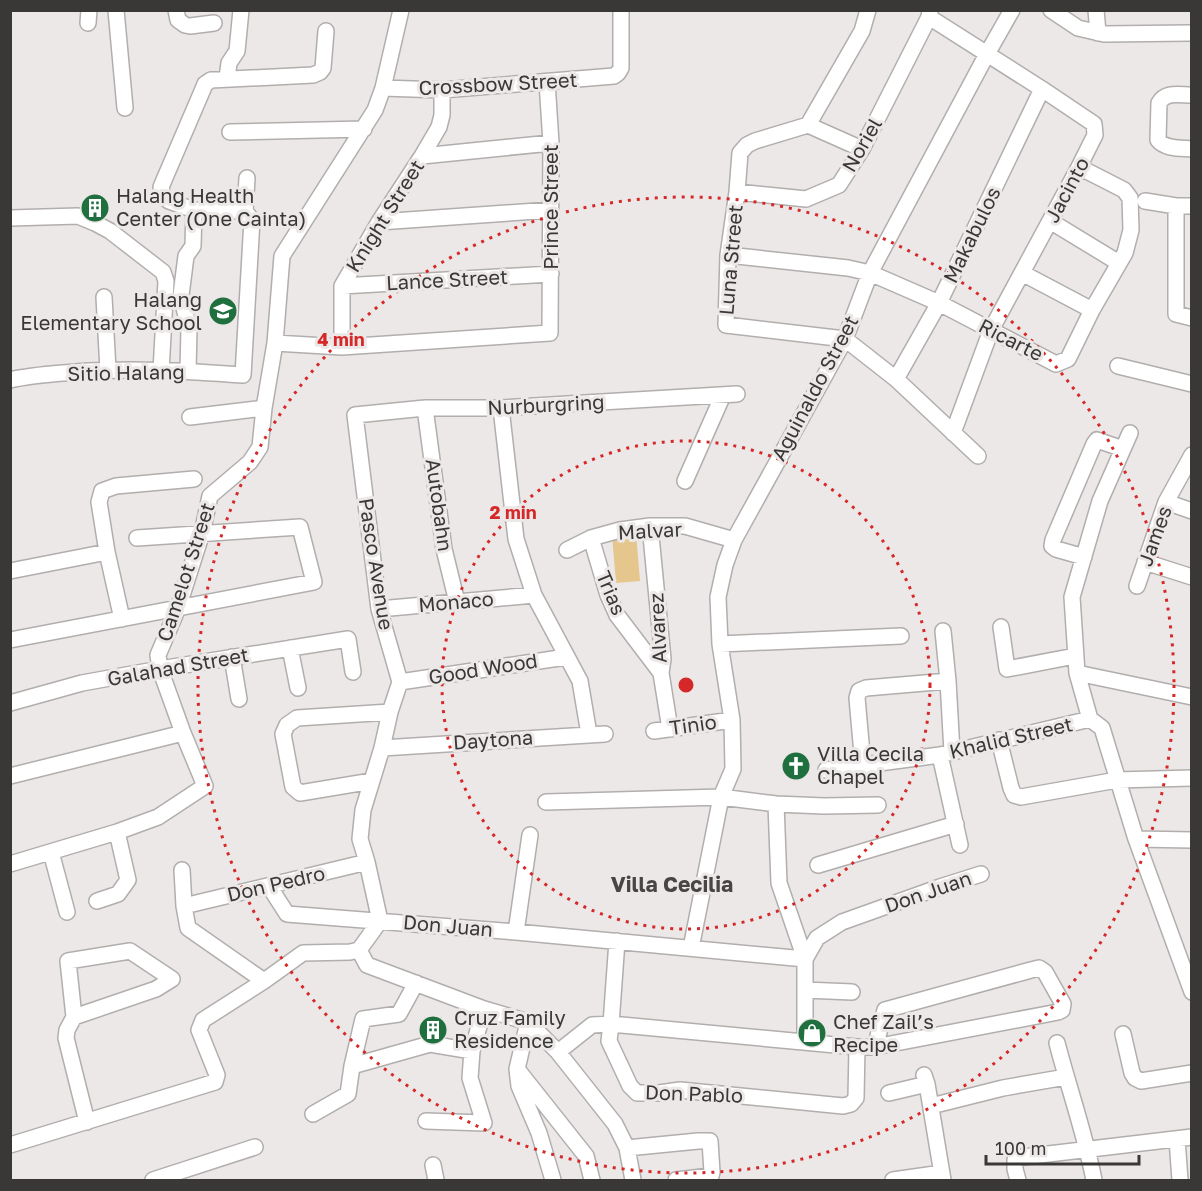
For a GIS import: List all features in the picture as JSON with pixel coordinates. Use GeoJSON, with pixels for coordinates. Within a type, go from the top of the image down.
{"type":"FeatureCollection","features":[{"type":"Feature","properties":{"kind":"street"},"geometry":{"type":"LineString","coordinates":[[116,10],[125,108]]}},
{"type":"Feature","properties":{"kind":"street"},"geometry":{"type":"LineString","coordinates":[[176,10],[178,20],[185,25],[214,23]]}},
{"type":"Feature","properties":{"kind":"street"},"geometry":{"type":"LineString","coordinates":[[227,78],[229,63],[237,51],[242,10]]}},
{"type":"Feature","properties":{"kind":"street","name":"Camelot Street"},"geometry":{"type":"LineString","coordinates":[[10,864],[117,832],[158,817],[205,786],[160,669],[158,655],[178,608],[202,533],[210,496],[250,462],[260,447],[275,343],[282,255],[375,110],[383,88],[401,10]]}},
{"type":"Feature","properties":{"kind":"street","name":"Crossbow Street"},"geometry":{"type":"LineString","coordinates":[[383,88],[442,90],[614,76],[621,68],[621,10]]}},
{"type":"Feature","properties":{"kind":"street"},"geometry":{"type":"LineString","coordinates":[[862,149],[808,125],[862,31],[867,10]]}},
{"type":"Feature","properties":{"kind":"street","name":"Aguinaldo Street"},"geometry":{"type":"LineString","coordinates":[[690,948],[721,797],[733,769],[732,720],[720,644],[718,597],[725,565],[734,540],[845,339],[870,273],[1012,10]]}},
{"type":"Feature","properties":{"kind":"street"},"geometry":{"type":"LineString","coordinates":[[1051,10],[1077,28],[1104,34],[1190,33]]}},
{"type":"Feature","properties":{"kind":"street"},"geometry":{"type":"LineString","coordinates":[[1096,10],[1098,33]]}},
{"type":"Feature","properties":{"kind":"street","name":"Jacinto"},"geometry":{"type":"LineString","coordinates":[[930,14],[1094,124],[1095,135],[991,330],[953,433]]}},
{"type":"Feature","properties":{"kind":"street","name":"Noriel"},"geometry":{"type":"LineString","coordinates":[[737,192],[806,200],[839,185],[862,149],[930,14]]}},
{"type":"Feature","properties":{"kind":"street"},"geometry":{"type":"LineString","coordinates":[[247,178],[246,211],[194,210],[169,201],[163,196],[161,188],[205,84],[211,80],[227,78],[313,75],[320,72],[323,68],[326,32]]}},
{"type":"Feature","properties":{"kind":"street","name":"Prince Street"},"geometry":{"type":"LineString","coordinates":[[342,347],[550,333],[551,143],[547,82]]}},
{"type":"Feature","properties":{"kind":"street","name":"Makabulos"},"geometry":{"type":"LineString","coordinates":[[896,379],[939,303],[1042,89]]}},
{"type":"Feature","properties":{"kind":"street","name":"Knight Street"},"geometry":{"type":"LineString","coordinates":[[342,347],[342,286],[439,127],[442,115],[442,90]]}},
{"type":"Feature","properties":{"kind":"street"},"geometry":{"type":"LineString","coordinates":[[1191,95],[1169,94],[1162,98],[1159,103],[1158,140],[1169,146],[1191,149]]}},
{"type":"Feature","properties":{"kind":"street","name":"Luna Street"},"geometry":{"type":"LineString","coordinates":[[808,125],[755,141],[747,145],[740,153],[728,255],[726,325],[845,339]]}},
{"type":"Feature","properties":{"kind":"street"},"geometry":{"type":"LineString","coordinates":[[230,132],[364,129]]}},
{"type":"Feature","properties":{"kind":"street"},"geometry":{"type":"LineString","coordinates":[[422,156],[551,143]]}},
{"type":"Feature","properties":{"kind":"street","name":"Ricarte"},"geometry":{"type":"LineString","coordinates":[[728,255],[848,268],[870,273],[939,303],[1056,364],[1068,359],[1092,310],[1125,254],[1131,230],[1130,198],[1124,190],[1079,167]]}},
{"type":"Feature","properties":{"kind":"street"},"geometry":{"type":"LineString","coordinates":[[1145,201],[1184,206],[1176,314],[1191,318]]}},
{"type":"Feature","properties":{"kind":"street"},"geometry":{"type":"LineString","coordinates":[[188,371],[189,329],[181,295],[186,255],[193,246],[194,210]]}},
{"type":"Feature","properties":{"kind":"street"},"geometry":{"type":"LineString","coordinates":[[379,222],[551,210]]}},
{"type":"Feature","properties":{"kind":"street","name":"Sitio Halang"},"geometry":{"type":"LineString","coordinates":[[10,380],[32,375],[108,370],[188,371],[243,375],[252,220],[246,211]]}},
{"type":"Feature","properties":{"kind":"street"},"geometry":{"type":"LineString","coordinates":[[10,218],[78,216],[110,231],[163,272],[166,281],[161,371]]}},
{"type":"Feature","properties":{"kind":"street"},"geometry":{"type":"LineString","coordinates":[[1050,221],[1119,263]]}},
{"type":"Feature","properties":{"kind":"street"},"geometry":{"type":"LineString","coordinates":[[1022,273],[1092,310]]}},
{"type":"Feature","properties":{"kind":"street","name":"Lance Street"},"geometry":{"type":"LineString","coordinates":[[342,286],[551,274]]}},
{"type":"Feature","properties":{"kind":"street"},"geometry":{"type":"LineString","coordinates":[[104,297],[108,370]]}},
{"type":"Feature","properties":{"kind":"street"},"geometry":{"type":"LineString","coordinates":[[845,339],[896,379],[978,456]]}},
{"type":"Feature","properties":{"kind":"street"},"geometry":{"type":"LineString","coordinates":[[275,343],[342,347]]}},
{"type":"Feature","properties":{"kind":"street"},"geometry":{"type":"LineString","coordinates":[[1118,366],[1191,384]]}},
{"type":"Feature","properties":{"kind":"street","name":"Nurburgring"},"geometry":{"type":"LineString","coordinates":[[355,415],[425,408],[501,408],[730,395],[685,481]]}},
{"type":"Feature","properties":{"kind":"street"},"geometry":{"type":"LineString","coordinates":[[190,417],[264,408]]}},
{"type":"Feature","properties":{"kind":"street","name":"Autobahn"},"geometry":{"type":"LineString","coordinates":[[425,408],[444,549],[457,602]]}},
{"type":"Feature","properties":{"kind":"street"},"geometry":{"type":"LineString","coordinates":[[501,408],[516,539],[534,595],[580,681],[589,734]]}},
{"type":"Feature","properties":{"kind":"street","name":"Pasco Avenue"},"geometry":{"type":"LineString","coordinates":[[355,415],[379,609],[400,682]]}},
{"type":"Feature","properties":{"kind":"street"},"geometry":{"type":"LineString","coordinates":[[1130,433],[1100,501],[1072,597],[1075,656],[1077,673],[1090,719],[1102,728],[1136,839],[1191,992]]}},
{"type":"Feature","properties":{"kind":"street"},"geometry":{"type":"LineString","coordinates":[[1084,556],[1056,549],[1052,546],[1053,540],[1097,440],[1123,449]]}},
{"type":"Feature","properties":{"kind":"street","name":"James"},"geometry":{"type":"LineString","coordinates":[[1137,586],[1166,502],[1191,455]]}},
{"type":"Feature","properties":{"kind":"street"},"geometry":{"type":"LineString","coordinates":[[122,619],[99,502],[102,491],[116,486],[194,479]]}},
{"type":"Feature","properties":{"kind":"street"},"geometry":{"type":"LineString","coordinates":[[1166,502],[1191,511]]}},
{"type":"Feature","properties":{"kind":"street","name":"Malvar"},"geometry":{"type":"LineString","coordinates":[[567,550],[591,538],[620,530],[650,526],[685,526],[734,540]]}},
{"type":"Feature","properties":{"kind":"street","name":"Alvarez"},"geometry":{"type":"LineString","coordinates":[[650,526],[663,658],[661,672],[670,729]]}},
{"type":"Feature","properties":{"kind":"street"},"geometry":{"type":"LineString","coordinates":[[10,640],[314,582],[300,527],[137,538]]}},
{"type":"Feature","properties":{"kind":"street","name":"Trias"},"geometry":{"type":"LineString","coordinates":[[591,538],[608,595],[617,615],[661,672]]}},
{"type":"Feature","properties":{"kind":"street"},"geometry":{"type":"LineString","coordinates":[[10,571],[107,552]]}},
{"type":"Feature","properties":{"kind":"street"},"geometry":{"type":"LineString","coordinates":[[1145,562],[1191,577]]}},
{"type":"Feature","properties":{"kind":"street","name":"Monaco"},"geometry":{"type":"LineString","coordinates":[[379,609],[534,595]]}},
{"type":"Feature","properties":{"kind":"street"},"geometry":{"type":"LineString","coordinates":[[1001,627],[1007,669],[1075,656]]}},
{"type":"Feature","properties":{"kind":"street"},"geometry":{"type":"LineString","coordinates":[[943,631],[948,681],[946,753],[960,845]]}},
{"type":"Feature","properties":{"kind":"street"},"geometry":{"type":"LineString","coordinates":[[720,644],[901,636]]}},
{"type":"Feature","properties":{"kind":"street","name":"Galahad Street"},"geometry":{"type":"LineString","coordinates":[[10,703],[82,683],[348,639],[353,672]]}},
{"type":"Feature","properties":{"kind":"street"},"geometry":{"type":"LineString","coordinates":[[290,648],[298,688]]}},
{"type":"Feature","properties":{"kind":"street"},"geometry":{"type":"LineString","coordinates":[[232,657],[239,699]]}},
{"type":"Feature","properties":{"kind":"street","name":"Good Wood"},"geometry":{"type":"LineString","coordinates":[[400,682],[566,657]]}},
{"type":"Feature","properties":{"kind":"street"},"geometry":{"type":"LineString","coordinates":[[1077,673],[1191,697]]}},
{"type":"Feature","properties":{"kind":"street"},"geometry":{"type":"LineString","coordinates":[[863,765],[857,698],[859,691],[866,688],[948,681]]}},
{"type":"Feature","properties":{"kind":"street"},"geometry":{"type":"LineString","coordinates":[[270,886],[287,914],[380,921],[360,840],[363,810],[400,682]]}},
{"type":"Feature","properties":{"kind":"street"},"geometry":{"type":"LineString","coordinates":[[372,781],[300,793],[293,787],[283,734],[287,725],[297,718],[390,712]]}},
{"type":"Feature","properties":{"kind":"street","name":"Khalid Street"},"geometry":{"type":"LineString","coordinates":[[826,770],[946,753],[1090,719]]}},
{"type":"Feature","properties":{"kind":"street","name":"Tinio"},"geometry":{"type":"LineString","coordinates":[[654,731],[732,720]]}},
{"type":"Feature","properties":{"kind":"street"},"geometry":{"type":"LineString","coordinates":[[10,776],[183,733]]}},
{"type":"Feature","properties":{"kind":"street","name":"Daytona"},"geometry":{"type":"LineString","coordinates":[[382,748],[605,734]]}},
{"type":"Feature","properties":{"kind":"street"},"geometry":{"type":"LineString","coordinates":[[999,740],[1011,788],[1014,795],[1021,797],[1117,780],[1191,778]]}},
{"type":"Feature","properties":{"kind":"street"},"geometry":{"type":"LineString","coordinates":[[546,802],[721,797],[776,804],[878,805]]}},
{"type":"Feature","properties":{"kind":"street"},"geometry":{"type":"LineString","coordinates":[[776,804],[779,883],[805,959],[806,1042]]}},
{"type":"Feature","properties":{"kind":"street"},"geometry":{"type":"LineString","coordinates":[[818,865],[956,824]]}},
{"type":"Feature","properties":{"kind":"street"},"geometry":{"type":"LineString","coordinates":[[97,902],[118,894],[128,880],[117,832]]}},
{"type":"Feature","properties":{"kind":"street"},"geometry":{"type":"LineString","coordinates":[[516,932],[530,835]]}},
{"type":"Feature","properties":{"kind":"street"},"geometry":{"type":"LineString","coordinates":[[1136,839],[1191,840]]}},
{"type":"Feature","properties":{"kind":"street"},"geometry":{"type":"LineString","coordinates":[[51,852],[67,912]]}},
{"type":"Feature","properties":{"kind":"street","name":"Don Pedro"},"geometry":{"type":"LineString","coordinates":[[184,906],[367,862]]}},
{"type":"Feature","properties":{"kind":"street"},"geometry":{"type":"LineString","coordinates":[[182,870],[188,928],[264,981]]}},
{"type":"Feature","properties":{"kind":"street","name":"Don Juan"},"geometry":{"type":"LineString","coordinates":[[359,950],[380,921],[805,959],[817,938],[842,922],[981,874]]}},
{"type":"Feature","properties":{"kind":"street","name":"Don Pablo"},"geometry":{"type":"LineString","coordinates":[[617,941],[609,1041],[630,1086],[637,1093],[695,1090],[843,1106],[851,1104],[856,1098],[857,1047]]}},
{"type":"Feature","properties":{"kind":"street"},"geometry":{"type":"LineString","coordinates":[[10,1145],[215,1082],[217,1075],[200,1030],[203,1020],[303,953],[359,950],[367,965],[484,1009],[528,1022],[558,1052],[615,1124],[627,1148],[633,1180]]}},
{"type":"Feature","properties":{"kind":"street"},"geometry":{"type":"LineString","coordinates":[[74,1017],[156,989],[172,979],[130,951],[68,961],[74,1017],[66,1038],[87,1122]]}},
{"type":"Feature","properties":{"kind":"street"},"geometry":{"type":"LineString","coordinates":[[558,1052],[592,1025],[611,1024],[875,1047],[1058,1012],[1062,1010],[1063,1004],[1045,972],[1039,968],[885,1010],[875,1047]]}},
{"type":"Feature","properties":{"kind":"street"},"geometry":{"type":"LineString","coordinates":[[313,1114],[348,1094],[363,1019],[399,1014],[416,983]]}},
{"type":"Feature","properties":{"kind":"street"},"geometry":{"type":"LineString","coordinates":[[806,990],[852,992]]}},
{"type":"Feature","properties":{"kind":"street"},"geometry":{"type":"LineString","coordinates":[[426,1121],[484,1123],[470,1078],[472,1051],[484,1009]]}},
{"type":"Feature","properties":{"kind":"street"},"geometry":{"type":"LineString","coordinates":[[528,1022],[517,1070],[519,1086],[539,1133],[553,1180]]}},
{"type":"Feature","properties":{"kind":"street"},"geometry":{"type":"LineString","coordinates":[[1123,1035],[1135,1078],[1141,1081],[1191,1073]]}},
{"type":"Feature","properties":{"kind":"street"},"geometry":{"type":"LineString","coordinates":[[1058,1043],[1065,1077],[1088,1149],[1094,1180]]}},
{"type":"Feature","properties":{"kind":"street"},"geometry":{"type":"LineString","coordinates":[[352,1066],[430,1044],[472,1051]]}},
{"type":"Feature","properties":{"kind":"street"},"geometry":{"type":"LineString","coordinates":[[517,1070],[586,1156],[592,1180]]}},
{"type":"Feature","properties":{"kind":"street"},"geometry":{"type":"LineString","coordinates":[[931,1106],[1003,1088],[1065,1077]]}},
{"type":"Feature","properties":{"kind":"street"},"geometry":{"type":"LineString","coordinates":[[889,1093],[926,1079],[942,1177],[893,1180]]}},
{"type":"Feature","properties":{"kind":"street"},"geometry":{"type":"LineString","coordinates":[[1018,1180],[1015,1160],[1023,1157],[1184,1138],[1180,1180]]}},
{"type":"Feature","properties":{"kind":"street"},"geometry":{"type":"LineString","coordinates":[[627,1148],[710,1141],[711,1176],[676,1180]]}},
{"type":"Feature","properties":{"kind":"street"},"geometry":{"type":"LineString","coordinates":[[153,1180],[255,1147]]}},
{"type":"Feature","properties":{"kind":"street"},"geometry":{"type":"LineString","coordinates":[[433,1165],[436,1180]]}},
{"type":"Feature","properties":{"kind":"shaded area"},"geometry":{"type":"Polygon","coordinates":[[[636,533],[640,581],[616,583],[612,535],[636,533]]]}},
{"type":"Feature","properties":{"kind":"place","name":"Halang Health Center (One Cainta)"},"geometry":{"type":"Point","coordinates":[95,208]}},
{"type":"Feature","properties":{"kind":"place","name":"Halang Elementary School"},"geometry":{"type":"Point","coordinates":[223,311]}},
{"type":"Feature","properties":{"kind":"place","name":"Villa Cecila Chapel"},"geometry":{"type":"Point","coordinates":[796,766]}},
{"type":"Feature","properties":{"kind":"place","name":"Cruz Family Residence"},"geometry":{"type":"Point","coordinates":[433,1030]}},
{"type":"Feature","properties":{"kind":"place","name":"Chef Zail’s Recipe"},"geometry":{"type":"Point","coordinates":[812,1033]}},
{"type":"Feature","properties":{"kind":"district","name":"Villa Cecilia"},"geometry":{"type":"Point","coordinates":[672,885]}}]}
